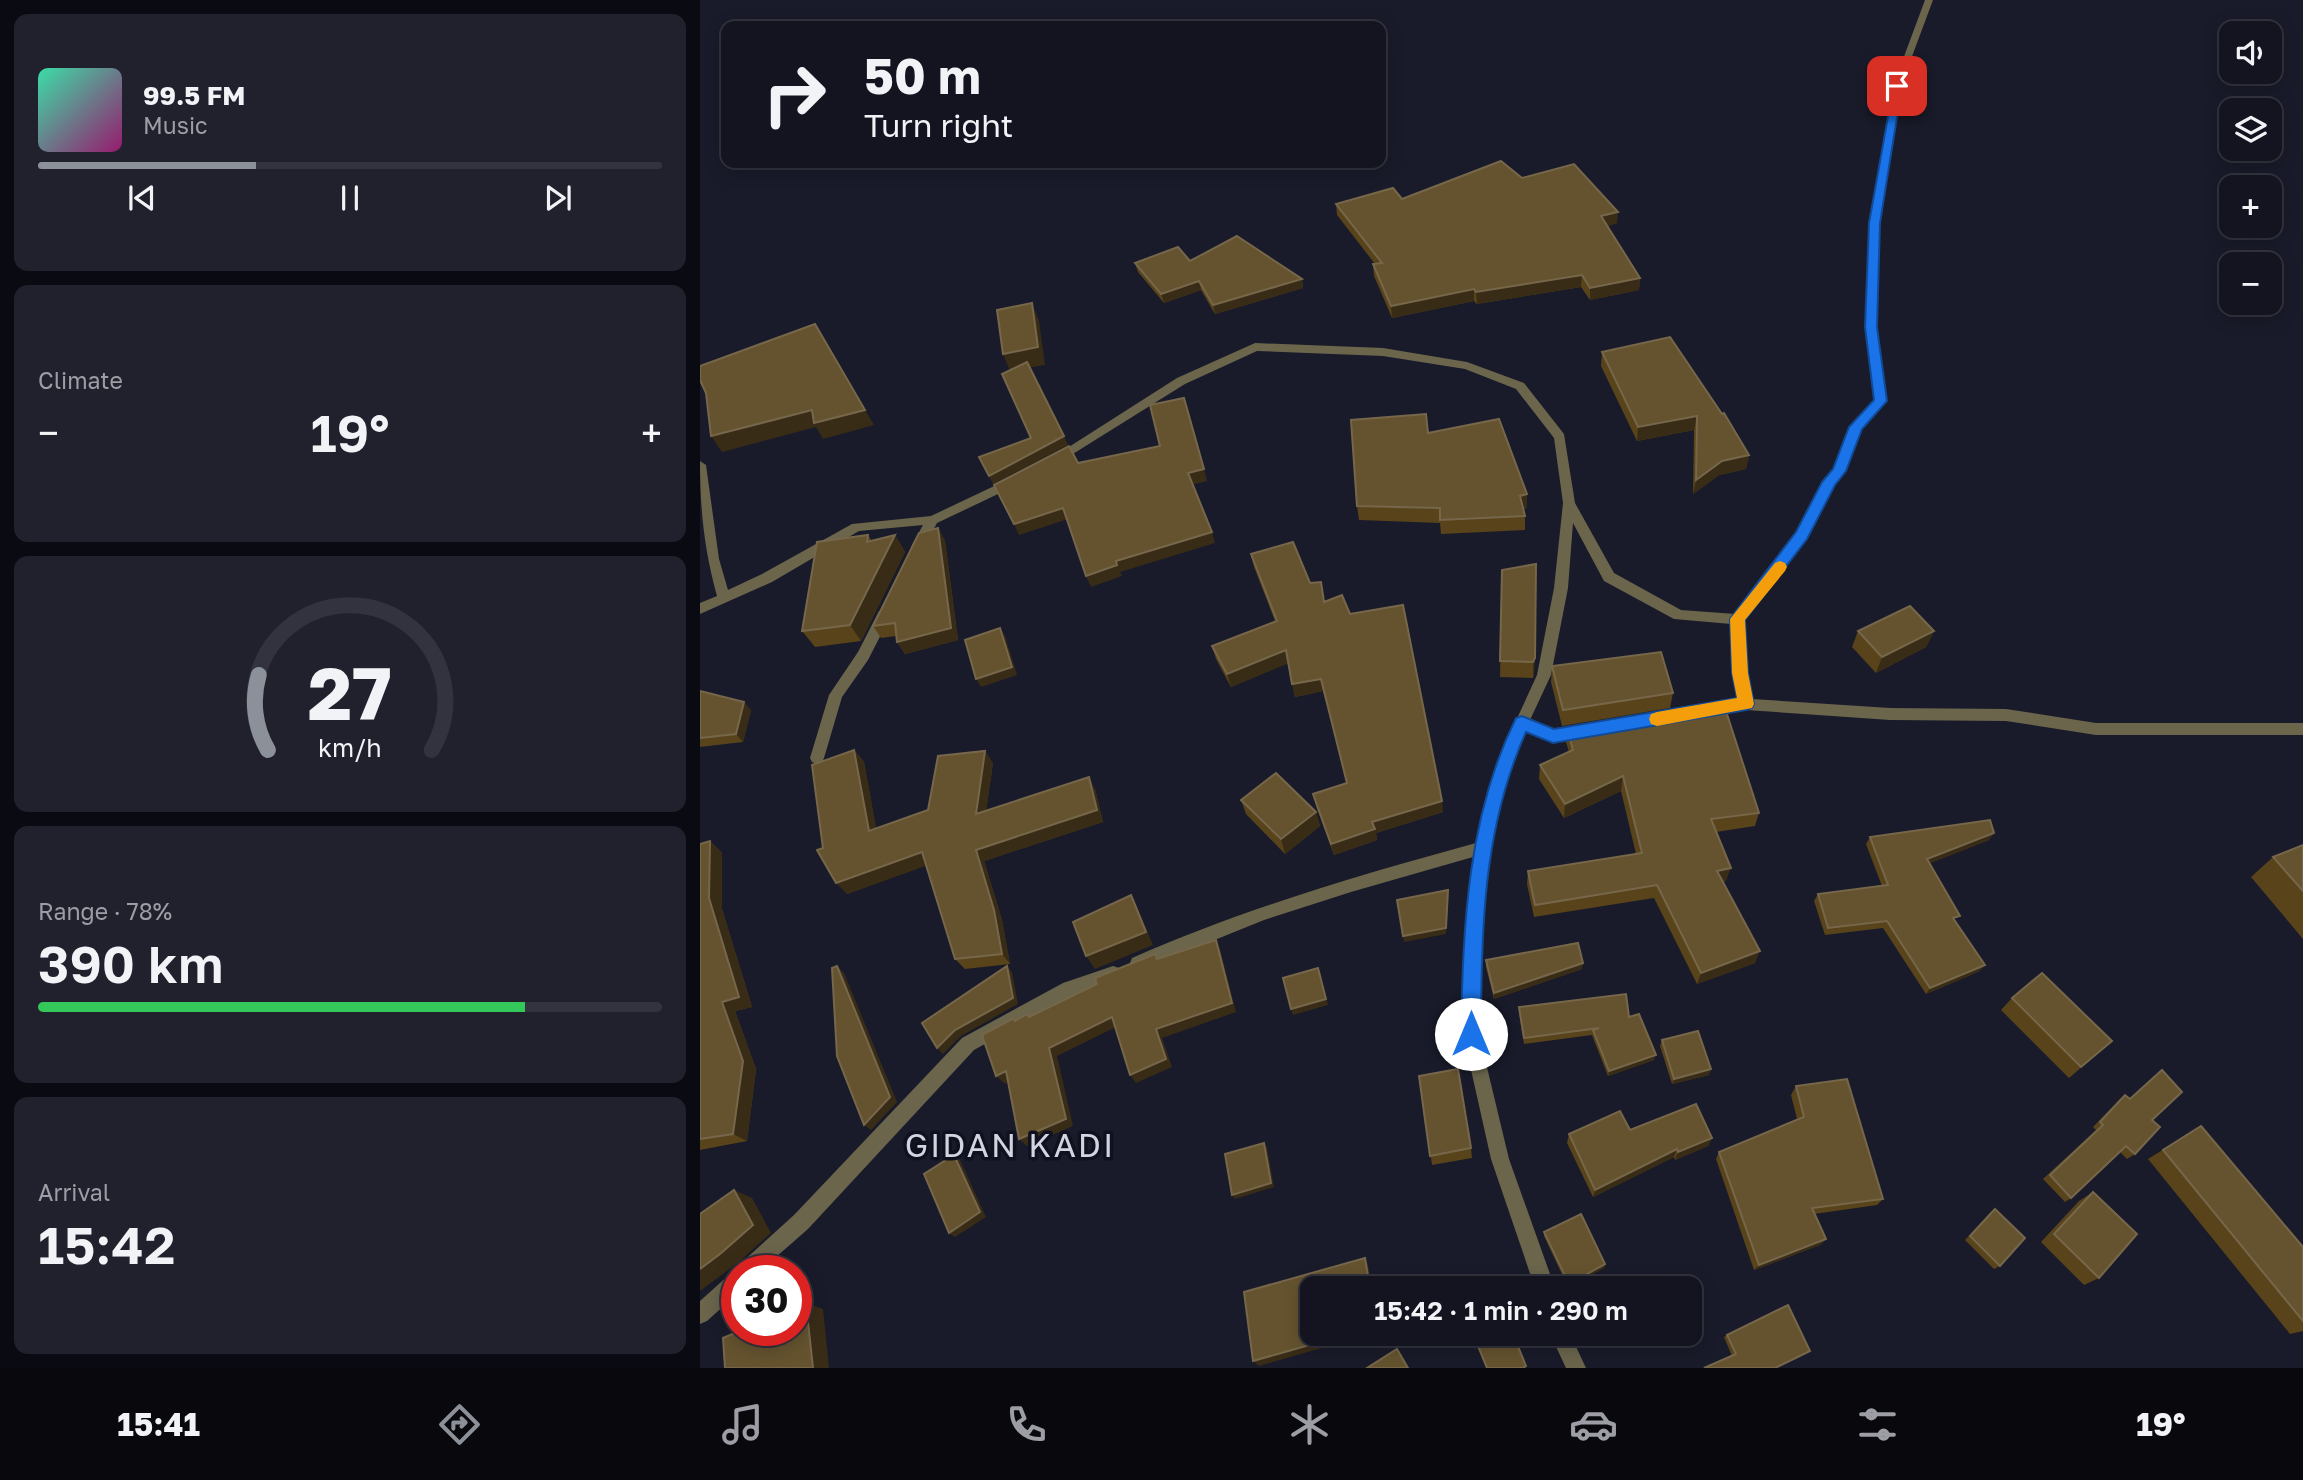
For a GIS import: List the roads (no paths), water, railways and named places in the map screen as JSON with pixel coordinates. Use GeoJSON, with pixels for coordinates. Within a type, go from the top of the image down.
{"type":"FeatureCollection","features":[{"type":"Feature","properties":{"kind":"street"},"geometry":{"type":"LineString","coordinates":[[1746,704],[1740,673],[1738,619],[1802,536],[1829,482],[1839,471],[1856,427],[1881,401],[1871,327],[1874,223],[1897,86],[1929,0]]}},
{"type":"Feature","properties":{"kind":"street"},"geometry":{"type":"LineString","coordinates":[[1048,463],[1181,381],[1255,347],[1383,352],[1467,366],[1520,386],[1560,437],[1569,503],[1556,619],[1544,675],[1505,760],[1482,848],[1472,938],[1471,1034],[1500,1159],[1541,1276]]}},
{"type":"Feature","properties":{"kind":"street"},"geometry":{"type":"LineString","coordinates":[[700,465],[713,559],[724,598]]}},
{"type":"Feature","properties":{"kind":"street"},"geometry":{"type":"LineString","coordinates":[[700,609],[767,578],[856,527],[933,520],[1025,475]]}},
{"type":"Feature","properties":{"kind":"street"},"geometry":{"type":"LineString","coordinates":[[1569,503],[1609,577],[1679,615],[1738,619]]}},
{"type":"Feature","properties":{"kind":"street"},"geometry":{"type":"LineString","coordinates":[[909,563],[933,520]]}},
{"type":"Feature","properties":{"kind":"street"},"geometry":{"type":"LineString","coordinates":[[817,758],[836,695],[863,656],[893,599]]}},
{"type":"Feature","properties":{"kind":"street"},"geometry":{"type":"LineString","coordinates":[[1660,718],[1746,704],[1890,714],[2006,715],[2096,729],[2303,729]]}},
{"type":"Feature","properties":{"kind":"street"},"geometry":{"type":"LineString","coordinates":[[1522,723],[1553,736],[1594,729]]}},
{"type":"Feature","properties":{"kind":"street"},"geometry":{"type":"LineString","coordinates":[[765,1255],[801,1222],[968,1044],[1002,1024],[1069,989],[1242,922],[1347,886],[1482,848]]}},
{"type":"Feature","properties":{"kind":"street"},"geometry":{"type":"LineString","coordinates":[[700,1314],[721,1295]]}},
{"type":"Feature","properties":{"kind":"street"},"geometry":{"type":"LineString","coordinates":[[1566,1346],[1576,1368]]}},
{"type":"Feature","properties":{"kind":"district","name":"GIDAN KADI"},"geometry":{"type":"Point","coordinates":[1010,1145]}}]}
